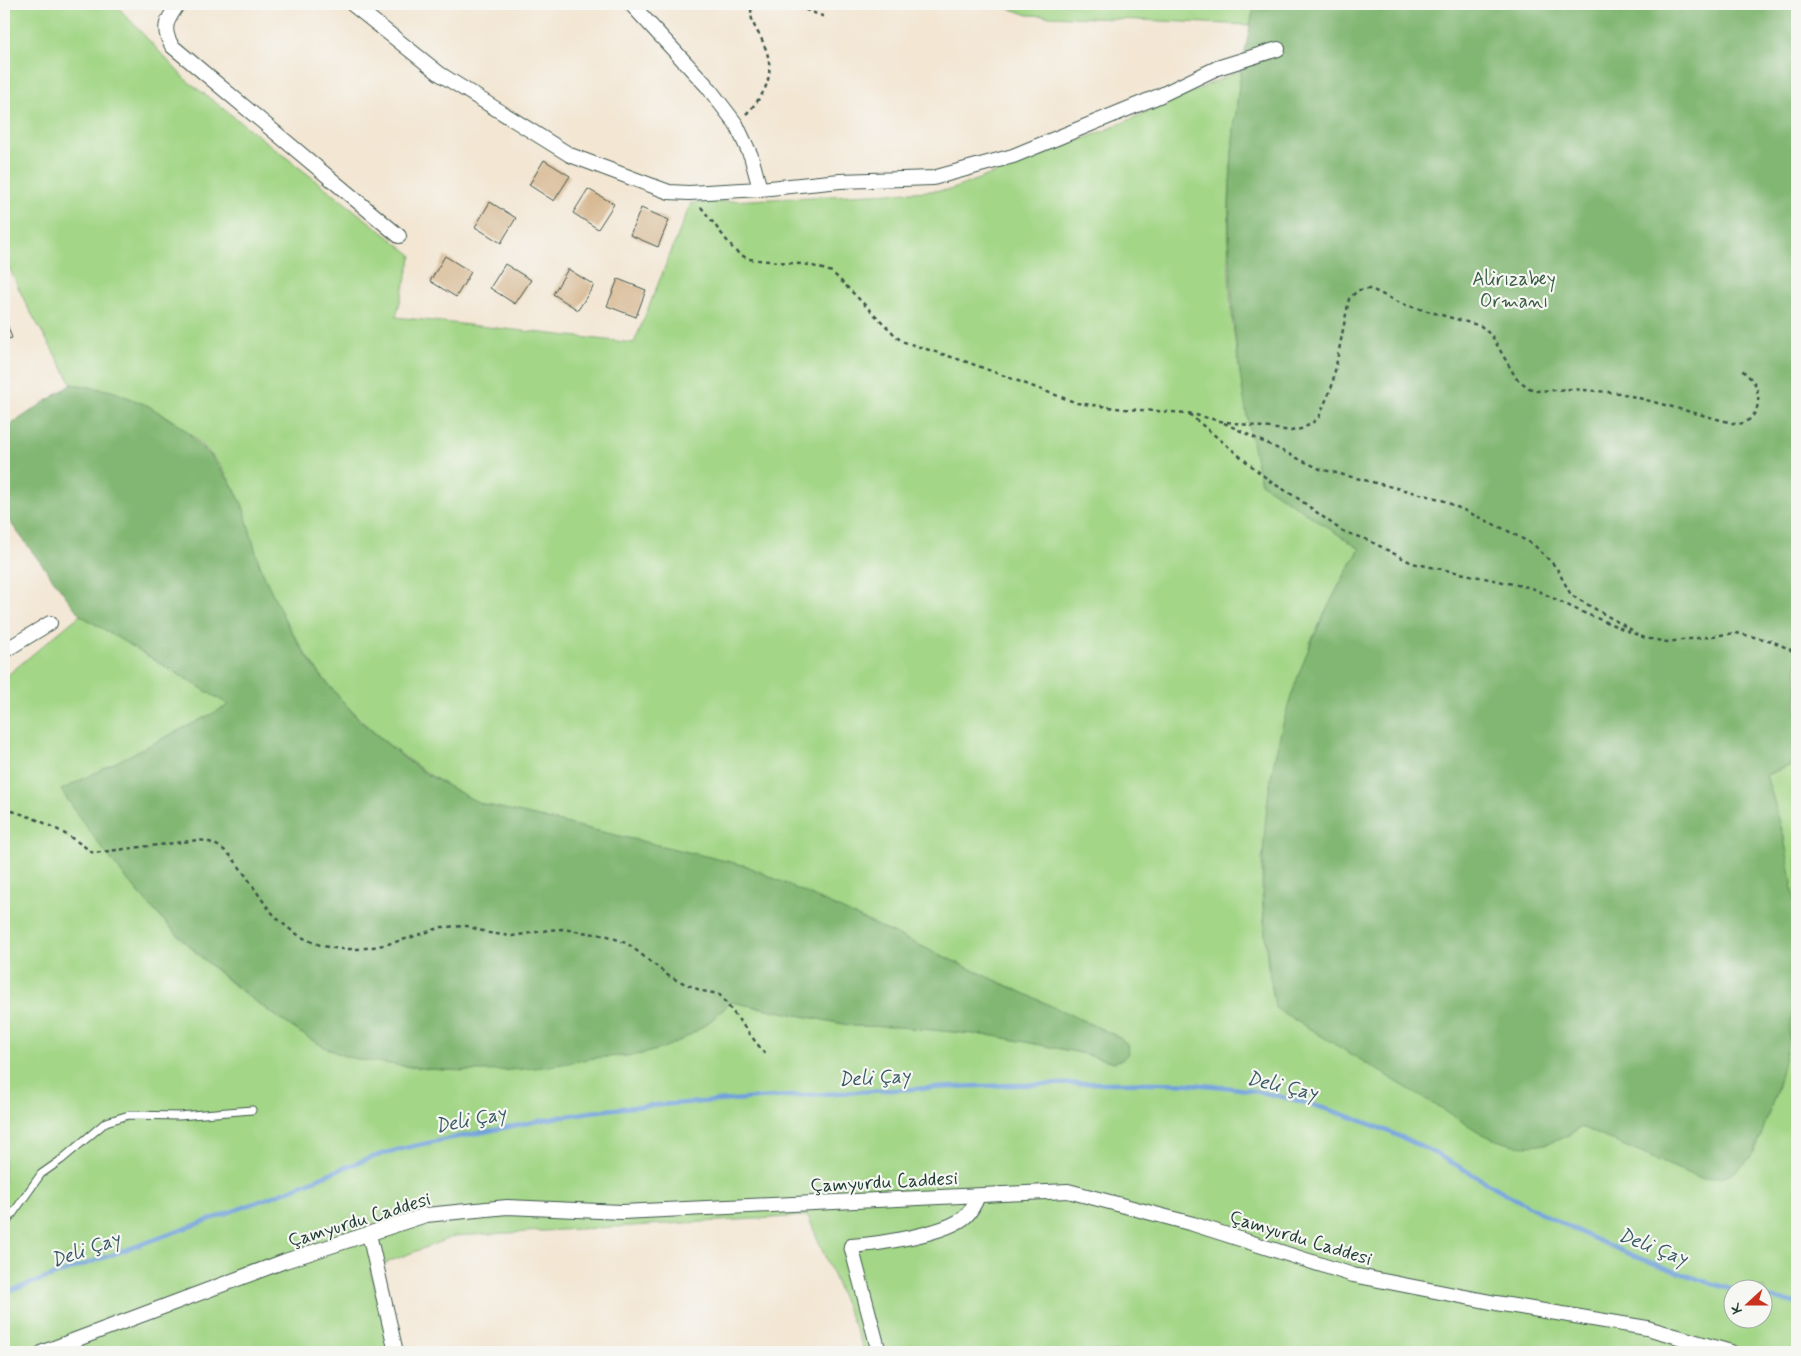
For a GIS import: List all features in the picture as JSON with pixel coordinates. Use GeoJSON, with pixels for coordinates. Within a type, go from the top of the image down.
{"type":"FeatureCollection","features":[{"type":"Feature","properties":{"kind":"street"},"geometry":{"type":"LineString","coordinates":[[178,4],[166,24],[166,32],[172,46],[399,236]]}},
{"type":"Feature","properties":{"kind":"street"},"geometry":{"type":"LineString","coordinates":[[352,4],[440,74],[570,155],[668,192],[760,189],[840,181],[934,178],[1013,156],[1159,96],[1217,68],[1278,49]]}},
{"type":"Feature","properties":{"kind":"street"},"geometry":{"type":"LineString","coordinates":[[631,4],[707,86],[736,124],[751,156],[760,189]]}},
{"type":"Feature","properties":{"kind":"street"},"geometry":{"type":"LineString","coordinates":[[4,651],[50,623]]}},
{"type":"Feature","properties":{"kind":"street","name":"Çamyurdu Caddesi"},"geometry":{"type":"LineString","coordinates":[[43,1352],[286,1261],[426,1215],[507,1207],[622,1212],[1068,1191],[1193,1224],[1353,1275],[1496,1303],[1647,1328],[1731,1352]]}},
{"type":"Feature","properties":{"kind":"street"},"geometry":{"type":"LineString","coordinates":[[879,1352],[850,1246],[887,1243],[949,1226],[966,1216],[978,1196]]}},
{"type":"Feature","properties":{"kind":"street"},"geometry":{"type":"LineString","coordinates":[[369,1234],[396,1352]]}},
{"type":"Feature","properties":{"kind":"lane"},"geometry":{"type":"LineString","coordinates":[[4,1226],[41,1174],[61,1160],[106,1122],[129,1115],[179,1116],[252,1110]]}},
{"type":"Feature","properties":{"kind":"path"},"geometry":{"type":"LineString","coordinates":[[736,124],[761,98],[768,82],[769,64],[765,47],[752,22],[750,11],[752,4]]}},
{"type":"Feature","properties":{"kind":"path"},"geometry":{"type":"LineString","coordinates":[[790,4],[825,17]]}},
{"type":"Feature","properties":{"kind":"path"},"geometry":{"type":"LineString","coordinates":[[689,192],[735,251],[748,259],[810,265],[832,272],[902,341],[966,362],[1077,403],[1125,409],[1188,413],[1220,421],[1291,431],[1301,429],[1319,417],[1332,386],[1349,299],[1358,290],[1364,289],[1370,289],[1402,304],[1481,326],[1492,336],[1516,378],[1522,384],[1537,391],[1572,389],[1620,393],[1742,424],[1752,418],[1755,413],[1758,396],[1756,386],[1750,376],[1741,369]]}},
{"type":"Feature","properties":{"kind":"path"},"geometry":{"type":"LineString","coordinates":[[1188,413],[1272,482],[1342,531],[1368,540],[1412,563],[1532,588],[1584,613],[1645,638],[1666,642],[1736,633],[1772,641],[1797,652]]}},
{"type":"Feature","properties":{"kind":"path"},"geometry":{"type":"LineString","coordinates":[[1220,421],[1320,469],[1440,498],[1506,530],[1534,545],[1556,567],[1571,595],[1645,638]]}},
{"type":"Feature","properties":{"kind":"path"},"geometry":{"type":"LineString","coordinates":[[4,809],[23,814],[53,827],[77,840],[93,853],[198,840],[213,843],[230,854],[279,920],[305,938],[333,948],[356,950],[369,948],[455,925],[467,926],[500,935],[523,935],[562,929],[618,939],[637,950],[670,977],[694,988],[719,994],[766,1054]]}},
{"type":"Feature","properties":{"kind":"green space"},"geometry":{"type":"Polygon","coordinates":[[[4,4],[115,4],[185,79],[412,255],[396,317],[634,343],[691,203],[950,190],[1104,131],[1241,70],[1230,174],[1229,279],[1236,348],[1261,483],[1360,549],[1342,579],[1310,643],[1262,859],[1262,896],[1268,971],[1492,1138],[1515,1145],[1538,1145],[1560,1139],[1581,1127],[1699,1178],[1755,1151],[1778,1086],[1790,1028],[1794,900],[1784,836],[1766,775],[1797,763],[1797,1352],[865,1352],[808,1216],[455,1236],[370,1269],[391,1352],[4,1352],[4,678],[80,615],[230,705],[62,790],[85,824],[134,888],[190,947],[251,999],[311,1039],[337,1053],[360,1060],[409,1067],[460,1071],[511,1070],[593,1058],[635,1055],[662,1048],[688,1036],[710,1021],[731,1002],[854,1026],[901,1027],[995,1036],[1076,1052],[1115,1062],[1128,1048],[1121,1038],[747,866],[479,803],[421,769],[394,749],[347,705],[325,681],[306,654],[282,615],[267,583],[242,505],[229,480],[213,457],[195,438],[174,421],[150,408],[125,397],[99,389],[72,384],[27,306],[4,257],[4,4]]]}},
{"type":"Feature","properties":{"kind":"green space"},"geometry":{"type":"Polygon","coordinates":[[[998,4],[1255,4],[1250,25],[1028,15],[998,4]]]}},
{"type":"Feature","properties":{"kind":"green space","name":"Alirızabey Ormanı"},"geometry":{"type":"Polygon","coordinates":[[[1255,4],[1797,4],[1797,763],[1766,775],[1790,868],[1796,928],[1795,985],[1788,1042],[1782,1070],[1761,1135],[1754,1152],[1747,1162],[1727,1175],[1716,1178],[1699,1178],[1581,1127],[1557,1140],[1532,1146],[1520,1146],[1494,1139],[1481,1133],[1275,1008],[1266,945],[1263,885],[1265,827],[1272,770],[1286,714],[1305,659],[1329,604],[1360,549],[1261,483],[1248,423],[1232,304],[1230,184],[1243,64],[1255,4]]]}},
{"type":"Feature","properties":{"kind":"green space"},"geometry":{"type":"Polygon","coordinates":[[[72,384],[112,391],[149,406],[183,428],[211,456],[234,488],[243,506],[260,567],[287,624],[303,651],[322,677],[360,721],[404,758],[428,775],[479,803],[747,866],[1121,1038],[1127,1044],[1128,1053],[1123,1059],[1115,1062],[1076,1052],[995,1036],[901,1027],[854,1026],[731,1002],[699,1029],[663,1048],[635,1055],[596,1058],[534,1068],[459,1071],[409,1067],[348,1057],[318,1044],[234,985],[179,935],[128,881],[61,790],[229,705],[80,615],[4,514],[4,429],[72,384]]]}},
{"type":"Feature","properties":{"kind":"building"},"geometry":{"type":"Polygon","coordinates":[[[544,160],[570,176],[554,201],[529,185],[544,160]]]}},
{"type":"Feature","properties":{"kind":"building"},"geometry":{"type":"Polygon","coordinates":[[[588,189],[614,204],[598,229],[573,213],[588,189]]]}},
{"type":"Feature","properties":{"kind":"building"},"geometry":{"type":"Polygon","coordinates":[[[490,202],[516,218],[501,243],[475,227],[490,202]]]}},
{"type":"Feature","properties":{"kind":"building"},"geometry":{"type":"Polygon","coordinates":[[[641,208],[669,220],[658,247],[630,235],[641,208]]]}},
{"type":"Feature","properties":{"kind":"building"},"geometry":{"type":"Polygon","coordinates":[[[445,256],[471,272],[456,297],[430,281],[445,256]]]}},
{"type":"Feature","properties":{"kind":"building"},"geometry":{"type":"Polygon","coordinates":[[[505,264],[531,280],[515,304],[490,288],[505,264]]]}},
{"type":"Feature","properties":{"kind":"building"},"geometry":{"type":"Polygon","coordinates":[[[568,269],[594,285],[578,310],[553,294],[568,269]]]}},
{"type":"Feature","properties":{"kind":"building"},"geometry":{"type":"Polygon","coordinates":[[[618,279],[646,290],[636,317],[607,306],[618,279]]]}},
{"type":"Feature","properties":{"kind":"building"},"geometry":{"type":"Polygon","coordinates":[[[4,319],[12,338],[4,340],[4,319]]]}},
{"type":"Feature","properties":{"kind":"waterway","name":"Deli Çay"},"geometry":{"type":"LineString","coordinates":[[4,1293],[283,1193],[371,1158],[422,1144],[544,1120],[624,1108],[880,1090],[1121,1083],[1191,1084],[1260,1092],[1295,1100],[1350,1117],[1386,1130],[1421,1146],[1565,1225],[1606,1244],[1669,1269],[1724,1287]]}},
{"type":"Feature","properties":{"kind":"waterway","name":"Deli Çay"},"geometry":{"type":"LineString","coordinates":[[1774,1299],[1797,1303]]}}]}
